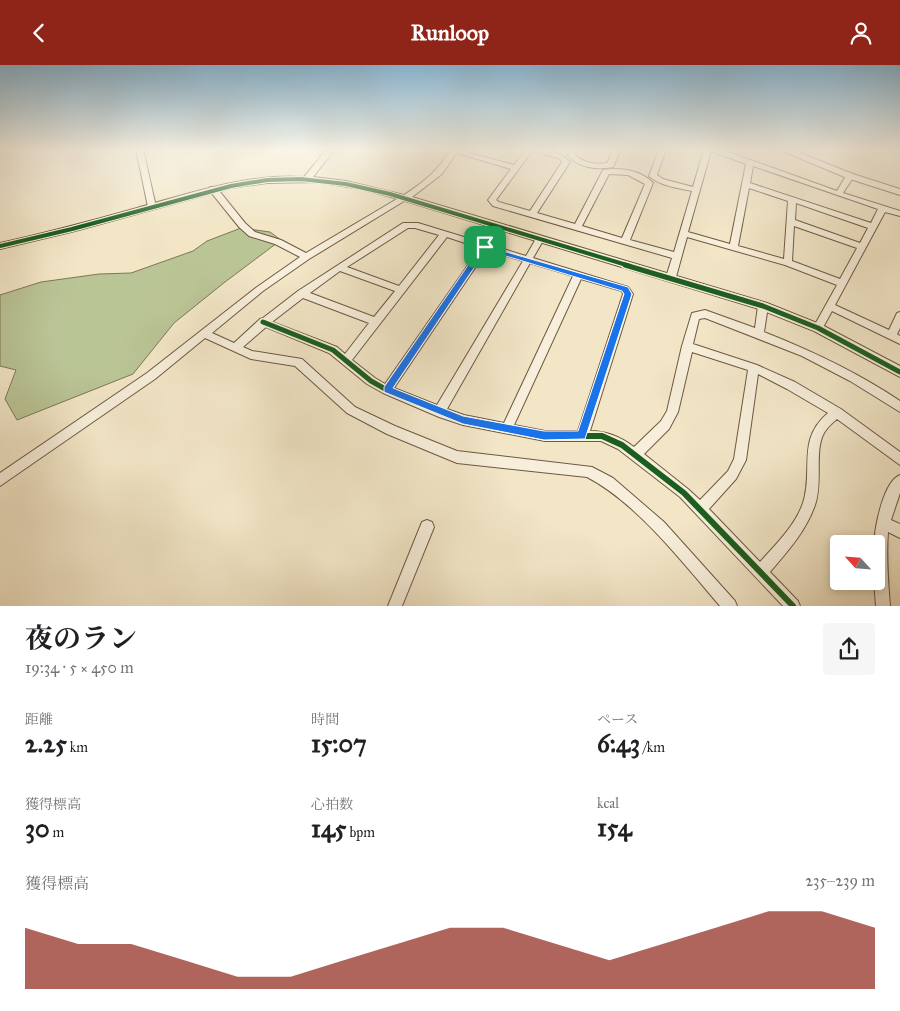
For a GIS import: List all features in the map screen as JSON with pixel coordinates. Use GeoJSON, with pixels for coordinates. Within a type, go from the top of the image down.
{"type":"FeatureCollection","features":[{"type":"Feature","properties":{"kind":"street"},"geometry":{"type":"LineString","coordinates":[[145,174],[152,207]]}},
{"type":"Feature","properties":{"kind":"street"},"geometry":{"type":"LineString","coordinates":[[307,179],[311,174]]}},
{"type":"Feature","properties":{"kind":"street"},"geometry":{"type":"LineString","coordinates":[[0,480],[151,376],[260,289],[306,257],[405,198],[439,174]]}},
{"type":"Feature","properties":{"kind":"street"},"geometry":{"type":"LineString","coordinates":[[511,174],[492,200],[496,204],[676,256]]}},
{"type":"Feature","properties":{"kind":"street"},"geometry":{"type":"LineString","coordinates":[[532,215],[558,174]]}},
{"type":"Feature","properties":{"kind":"street"},"geometry":{"type":"LineString","coordinates":[[577,227],[605,174]]}},
{"type":"Feature","properties":{"kind":"street"},"geometry":{"type":"LineString","coordinates":[[625,241],[649,183],[642,177],[631,174]]}},
{"type":"Feature","properties":{"kind":"street"},"geometry":{"type":"LineString","coordinates":[[654,174],[653,176],[660,181],[696,190]]}},
{"type":"Feature","properties":{"kind":"street"},"geometry":{"type":"LineString","coordinates":[[671,277],[701,174]]}},
{"type":"Feature","properties":{"kind":"street"},"geometry":{"type":"LineString","coordinates":[[734,247],[748,174]]}},
{"type":"Feature","properties":{"kind":"street"},"geometry":{"type":"LineString","coordinates":[[780,174],[900,214]]}},
{"type":"Feature","properties":{"kind":"street"},"geometry":{"type":"LineString","coordinates":[[846,174],[900,192]]}},
{"type":"Feature","properties":{"kind":"street"},"geometry":{"type":"LineString","coordinates":[[839,194],[850,176]]}},
{"type":"Feature","properties":{"kind":"street"},"geometry":{"type":"LineString","coordinates":[[0,246],[69,230],[214,189],[268,180],[307,179],[364,186],[764,306],[818,328],[900,371]]}},
{"type":"Feature","properties":{"kind":"street"},"geometry":{"type":"LineString","coordinates":[[746,184],[873,227]]}},
{"type":"Feature","properties":{"kind":"street"},"geometry":{"type":"LineString","coordinates":[[214,189],[242,225],[252,234],[278,242],[306,257]]}},
{"type":"Feature","properties":{"kind":"street"},"geometry":{"type":"LineString","coordinates":[[788,263],[792,200]]}},
{"type":"Feature","properties":{"kind":"street"},"geometry":{"type":"LineString","coordinates":[[818,328],[883,208]]}},
{"type":"Feature","properties":{"kind":"street"},"geometry":{"type":"LineString","coordinates":[[792,222],[862,247]]}},
{"type":"Feature","properties":{"kind":"street"},"geometry":{"type":"LineString","coordinates":[[235,348],[263,322],[301,293],[406,225],[415,225],[625,289],[628,294],[582,436]]}},
{"type":"Feature","properties":{"kind":"street"},"geometry":{"type":"LineString","coordinates":[[683,233],[788,263],[843,284]]}},
{"type":"Feature","properties":{"kind":"street"},"geometry":{"type":"LineString","coordinates":[[346,361],[444,235]]}},
{"type":"Feature","properties":{"kind":"street"},"geometry":{"type":"LineString","coordinates":[[440,412],[540,239]]}},
{"type":"Feature","properties":{"kind":"street"},"geometry":{"type":"LineString","coordinates":[[387,390],[485,247]]}},
{"type":"Feature","properties":{"kind":"street"},"geometry":{"type":"LineString","coordinates":[[340,268],[401,290]]}},
{"type":"Feature","properties":{"kind":"street"},"geometry":{"type":"LineString","coordinates":[[507,428],[578,275]]}},
{"type":"Feature","properties":{"kind":"street"},"geometry":{"type":"LineString","coordinates":[[301,293],[376,321]]}},
{"type":"Feature","properties":{"kind":"street"},"geometry":{"type":"LineString","coordinates":[[830,305],[896,338],[900,316]]}},
{"type":"Feature","properties":{"kind":"street"},"geometry":{"type":"LineString","coordinates":[[759,332],[764,306]]}},
{"type":"Feature","properties":{"kind":"street"},"geometry":{"type":"LineString","coordinates":[[635,455],[665,425],[672,412],[695,316],[699,315],[705,315],[759,332],[806,352],[851,375],[900,407]]}},
{"type":"Feature","properties":{"kind":"street"},"geometry":{"type":"LineString","coordinates":[[263,322],[333,350],[372,381],[387,390],[463,420],[544,435],[602,436],[622,445],[684,493],[793,606]]}},
{"type":"Feature","properties":{"kind":"street"},"geometry":{"type":"LineString","coordinates":[[205,334],[252,355],[298,362],[351,410],[391,430],[457,457],[588,471],[609,482],[659,527],[730,606]]}},
{"type":"Feature","properties":{"kind":"street"},"geometry":{"type":"LineString","coordinates":[[687,345],[788,384],[837,412],[900,459]]}},
{"type":"Feature","properties":{"kind":"street"},"geometry":{"type":"LineString","coordinates":[[700,509],[732,475],[740,460],[753,369]]}},
{"type":"Feature","properties":{"kind":"street"},"geometry":{"type":"LineString","coordinates":[[760,572],[792,537],[804,516],[812,493],[815,441],[819,430],[837,412]]}},
{"type":"Feature","properties":{"kind":"street"},"geometry":{"type":"LineString","coordinates":[[883,606],[879,566],[883,523],[890,499],[900,481]]}},
{"type":"Feature","properties":{"kind":"street"},"geometry":{"type":"LineString","coordinates":[[883,523],[900,531]]}},
{"type":"Feature","properties":{"kind":"street"},"geometry":{"type":"LineString","coordinates":[[395,606],[427,527]]}},
{"type":"Feature","properties":{"kind":"green space"},"geometry":{"type":"Polygon","coordinates":[[[241,228],[270,232],[281,240],[174,323],[133,374],[17,420],[5,399],[16,370],[0,366],[0,295],[41,282],[99,274],[131,273],[193,251],[207,241],[241,228]]]}},
{"type":"Feature","properties":{"kind":"cycle path"},"geometry":{"type":"LineString","coordinates":[[0,246],[72,229],[196,194],[249,182],[285,179],[331,182],[405,198],[763,306],[818,328],[900,372]]}},
{"type":"Feature","properties":{"kind":"cycle path"},"geometry":{"type":"LineString","coordinates":[[263,322],[333,350],[371,381],[387,390],[463,420],[545,436],[602,436],[622,445],[684,493],[793,606]]}},
{"type":"Feature","properties":{"kind":"route"},"geometry":{"type":"LineString","coordinates":[[485,247],[625,289],[628,294],[582,436],[544,435],[463,420],[387,390],[485,247]]}}]}
